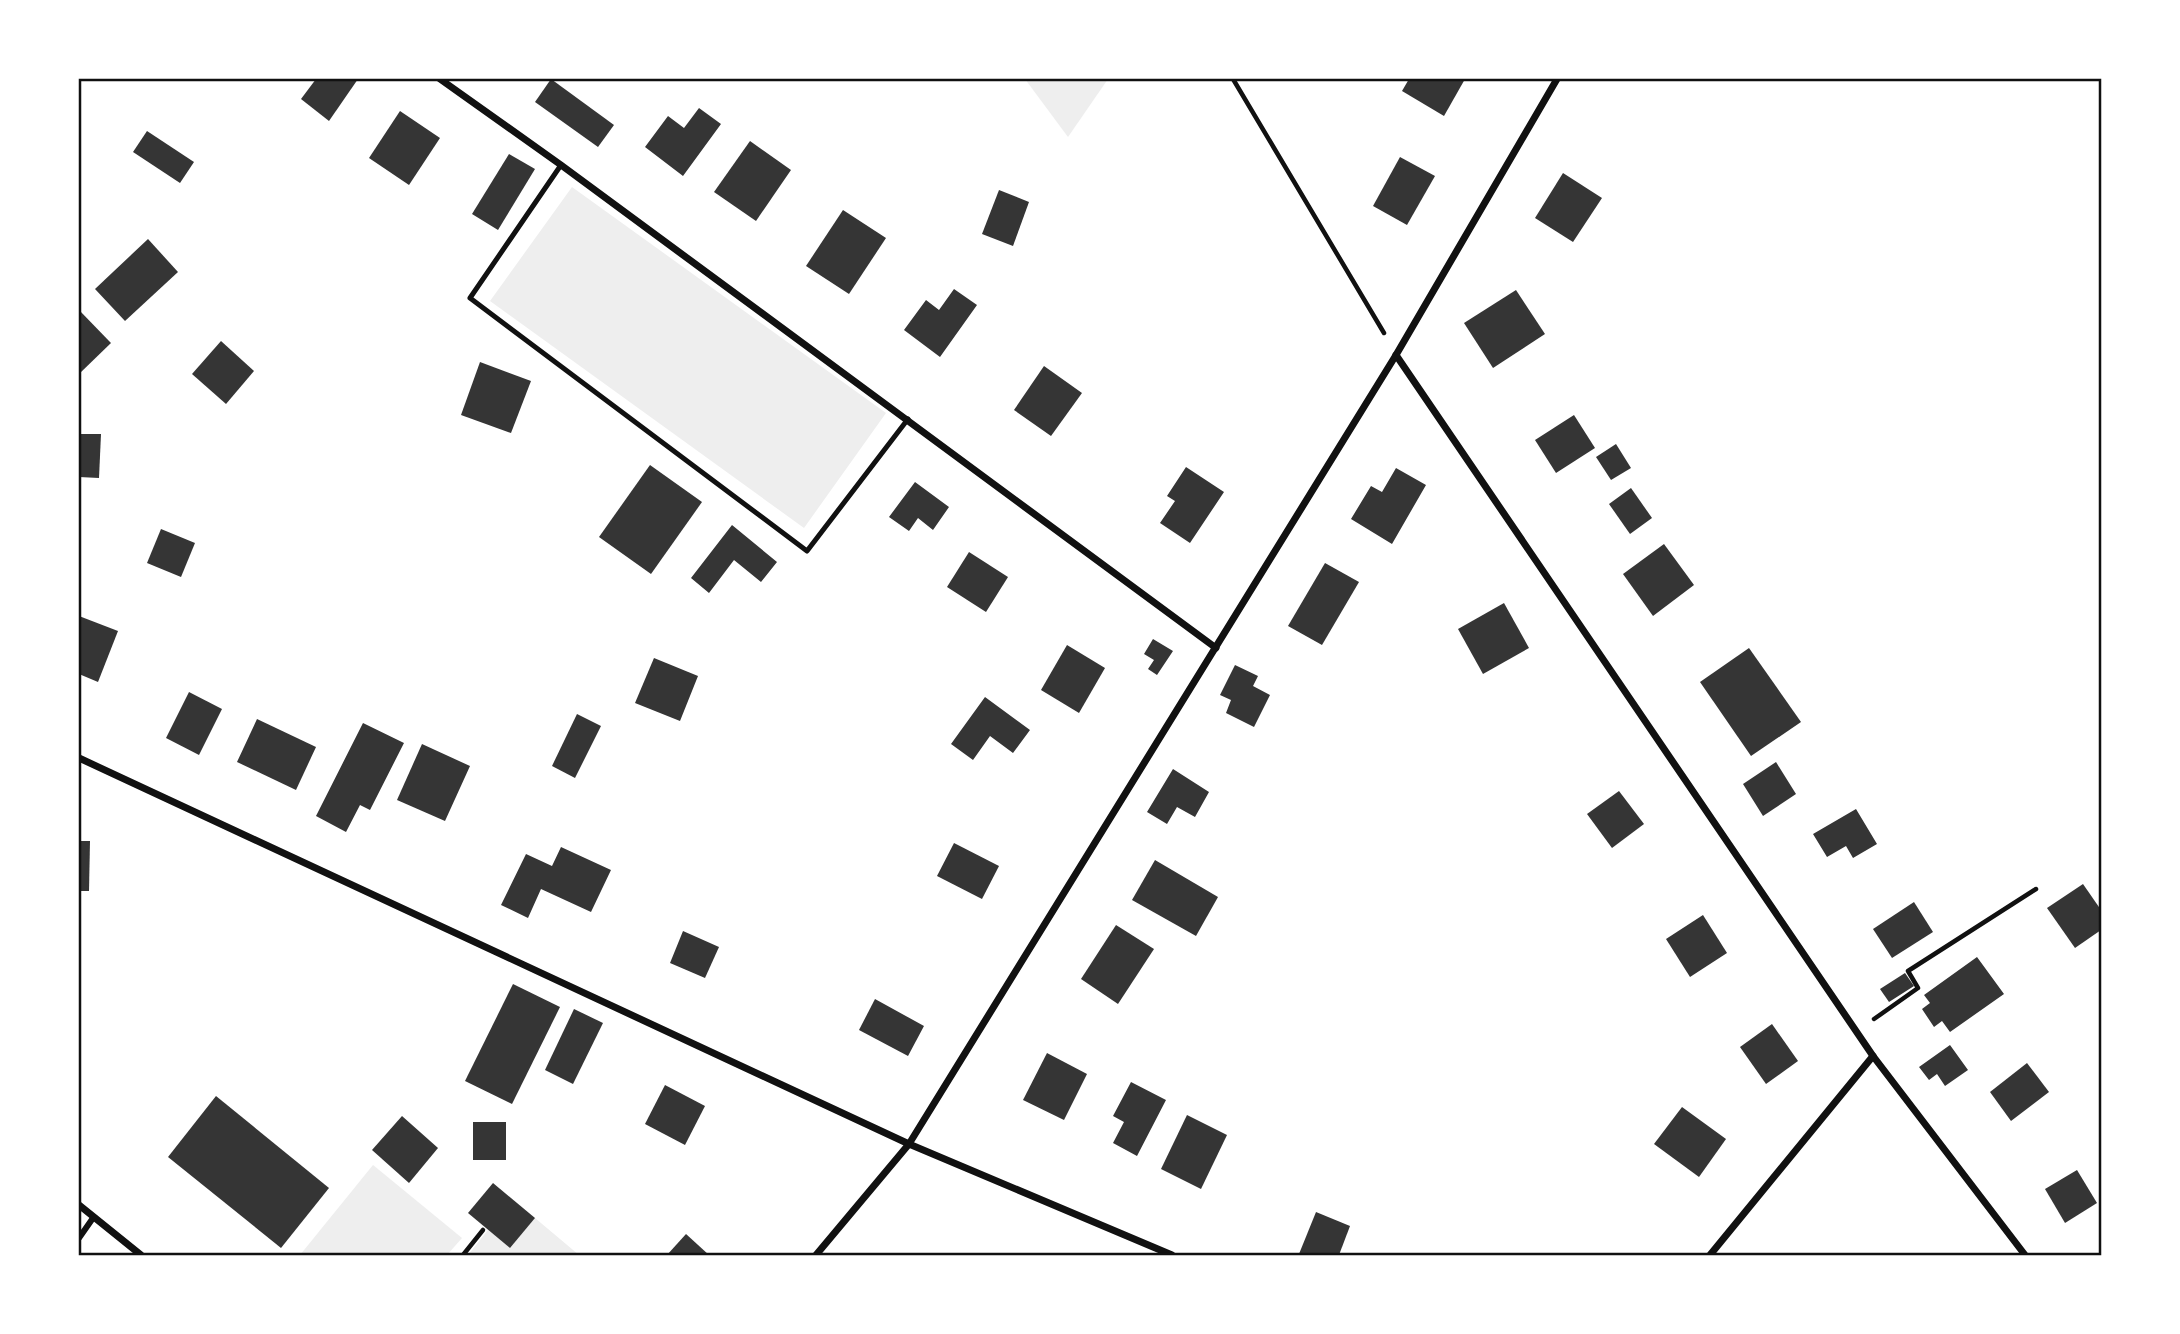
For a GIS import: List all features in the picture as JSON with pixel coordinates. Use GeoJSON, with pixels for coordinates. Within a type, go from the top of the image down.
{"type":"FeatureCollection","features":[{"type":"Feature","properties":{"kind":"street"},"geometry":{"type":"LineString","coordinates":[[440,79],[908,419],[1216,648]]}},
{"type":"Feature","properties":{"kind":"street"},"geometry":{"type":"LineString","coordinates":[[816,1255],[909,1144],[1396,355],[1557,79]]}},
{"type":"Feature","properties":{"kind":"street"},"geometry":{"type":"LineString","coordinates":[[1396,355],[1873,1056],[2025,1255]]}},
{"type":"Feature","properties":{"kind":"street"},"geometry":{"type":"LineString","coordinates":[[79,758],[909,1144],[1172,1255]]}},
{"type":"Feature","properties":{"kind":"street"},"geometry":{"type":"LineString","coordinates":[[1710,1255],[1873,1056]]}},
{"type":"Feature","properties":{"kind":"street"},"geometry":{"type":"LineString","coordinates":[[79,1205],[141,1255]]}},
{"type":"Feature","properties":{"kind":"street"},"geometry":{"type":"LineString","coordinates":[[79,1238],[93,1218]]}},
{"type":"Feature","properties":{"kind":"lane"},"geometry":{"type":"LineString","coordinates":[[561,165],[470,298],[807,551],[908,419]]}},
{"type":"Feature","properties":{"kind":"path"},"geometry":{"type":"LineString","coordinates":[[1233,79],[1396,355]]}},
{"type":"Feature","properties":{"kind":"path"},"geometry":{"type":"LineString","coordinates":[[1857,1032],[1918,988],[1908,971],[2036,889]]}},
{"type":"Feature","properties":{"kind":"path"},"geometry":{"type":"LineString","coordinates":[[463,1255],[483,1230]]}},
{"type":"Feature","properties":{"kind":"shaded area"},"geometry":{"type":"Polygon","coordinates":[[[1025,79],[1108,79],[1068,137],[1025,79]]]}},
{"type":"Feature","properties":{"kind":"shaded area"},"geometry":{"type":"Polygon","coordinates":[[[572,187],[886,413],[804,528],[490,301],[572,187]]]}},
{"type":"Feature","properties":{"kind":"shaded area"},"geometry":{"type":"Polygon","coordinates":[[[373,1165],[462,1238],[447,1255],[300,1255],[373,1165]]]}},
{"type":"Feature","properties":{"kind":"shaded area"},"geometry":{"type":"Polygon","coordinates":[[[535,1218],[579,1255],[468,1255],[488,1230],[511,1247],[535,1218]]]}},
{"type":"Feature","properties":{"kind":"building"},"geometry":{"type":"Polygon","coordinates":[[[316,79],[358,79],[329,121],[301,99],[316,79]]]}},
{"type":"Feature","properties":{"kind":"building"},"geometry":{"type":"Polygon","coordinates":[[[551,79],[614,125],[598,147],[535,102],[551,79]]]}},
{"type":"Feature","properties":{"kind":"building"},"geometry":{"type":"Polygon","coordinates":[[[1409,79],[1465,79],[1444,116],[1402,91],[1409,79]]]}},
{"type":"Feature","properties":{"kind":"building"},"geometry":{"type":"Polygon","coordinates":[[[699,108],[721,124],[683,176],[645,147],[668,116],[684,128],[699,108]]]}},
{"type":"Feature","properties":{"kind":"building"},"geometry":{"type":"Polygon","coordinates":[[[400,111],[440,138],[409,185],[369,158],[400,111]]]}},
{"type":"Feature","properties":{"kind":"building"},"geometry":{"type":"Polygon","coordinates":[[[147,131],[194,162],[180,183],[133,152],[147,131]]]}},
{"type":"Feature","properties":{"kind":"building"},"geometry":{"type":"Polygon","coordinates":[[[750,141],[791,170],[756,221],[714,192],[750,141]]]}},
{"type":"Feature","properties":{"kind":"building"},"geometry":{"type":"Polygon","coordinates":[[[509,154],[535,169],[498,230],[472,214],[509,154]]]}},
{"type":"Feature","properties":{"kind":"building"},"geometry":{"type":"Polygon","coordinates":[[[1400,157],[1435,176],[1407,225],[1373,206],[1400,157]]]}},
{"type":"Feature","properties":{"kind":"building"},"geometry":{"type":"Polygon","coordinates":[[[1563,173],[1602,198],[1573,242],[1535,218],[1563,173]]]}},
{"type":"Feature","properties":{"kind":"building"},"geometry":{"type":"Polygon","coordinates":[[[999,190],[1029,202],[1013,246],[982,234],[999,190]]]}},
{"type":"Feature","properties":{"kind":"building"},"geometry":{"type":"Polygon","coordinates":[[[843,210],[886,238],[849,294],[806,266],[843,210]]]}},
{"type":"Feature","properties":{"kind":"building"},"geometry":{"type":"Polygon","coordinates":[[[148,239],[178,272],[125,321],[95,289],[148,239]]]}},
{"type":"Feature","properties":{"kind":"building"},"geometry":{"type":"Polygon","coordinates":[[[954,289],[977,305],[940,357],[904,330],[926,300],[939,310],[954,289]]]}},
{"type":"Feature","properties":{"kind":"building"},"geometry":{"type":"Polygon","coordinates":[[[1516,290],[1545,334],[1493,368],[1464,323],[1516,290]]]}},
{"type":"Feature","properties":{"kind":"building"},"geometry":{"type":"Polygon","coordinates":[[[79,310],[111,343],[79,374],[79,310]]]}},
{"type":"Feature","properties":{"kind":"building"},"geometry":{"type":"Polygon","coordinates":[[[221,341],[254,371],[226,404],[192,374],[221,341]]]}},
{"type":"Feature","properties":{"kind":"building"},"geometry":{"type":"Polygon","coordinates":[[[480,362],[531,381],[511,433],[461,415],[480,362]]]}},
{"type":"Feature","properties":{"kind":"building"},"geometry":{"type":"Polygon","coordinates":[[[1044,366],[1082,393],[1051,436],[1014,410],[1044,366]]]}},
{"type":"Feature","properties":{"kind":"building"},"geometry":{"type":"Polygon","coordinates":[[[1574,415],[1595,448],[1556,473],[1535,440],[1574,415]]]}},
{"type":"Feature","properties":{"kind":"building"},"geometry":{"type":"Polygon","coordinates":[[[79,434],[101,434],[99,478],[79,477],[79,434]]]}},
{"type":"Feature","properties":{"kind":"building"},"geometry":{"type":"Polygon","coordinates":[[[1616,444],[1631,468],[1611,480],[1596,457],[1616,444]]]}},
{"type":"Feature","properties":{"kind":"building"},"geometry":{"type":"Polygon","coordinates":[[[650,465],[702,502],[651,574],[599,537],[650,465]]]}},
{"type":"Feature","properties":{"kind":"building"},"geometry":{"type":"Polygon","coordinates":[[[1186,467],[1224,492],[1190,543],[1160,523],[1175,501],[1167,496],[1186,467]]]}},
{"type":"Feature","properties":{"kind":"building"},"geometry":{"type":"Polygon","coordinates":[[[1396,468],[1426,485],[1392,544],[1351,519],[1371,486],[1382,492],[1396,468]]]}},
{"type":"Feature","properties":{"kind":"building"},"geometry":{"type":"Polygon","coordinates":[[[915,482],[949,507],[933,530],[918,518],[909,531],[889,517],[915,482]]]}},
{"type":"Feature","properties":{"kind":"building"},"geometry":{"type":"Polygon","coordinates":[[[1631,488],[1652,518],[1630,534],[1609,504],[1631,488]]]}},
{"type":"Feature","properties":{"kind":"building"},"geometry":{"type":"Polygon","coordinates":[[[732,525],[777,562],[761,582],[734,560],[709,593],[691,578],[732,525]]]}},
{"type":"Feature","properties":{"kind":"building"},"geometry":{"type":"Polygon","coordinates":[[[161,529],[195,543],[181,577],[147,563],[161,529]]]}},
{"type":"Feature","properties":{"kind":"building"},"geometry":{"type":"Polygon","coordinates":[[[1664,544],[1694,585],[1653,616],[1623,574],[1664,544]]]}},
{"type":"Feature","properties":{"kind":"building"},"geometry":{"type":"Polygon","coordinates":[[[969,552],[1008,577],[986,612],[947,587],[969,552]]]}},
{"type":"Feature","properties":{"kind":"building"},"geometry":{"type":"Polygon","coordinates":[[[1325,563],[1359,582],[1322,645],[1288,626],[1325,563]]]}},
{"type":"Feature","properties":{"kind":"building"},"geometry":{"type":"Polygon","coordinates":[[[1504,603],[1529,648],[1483,674],[1458,629],[1504,603]]]}},
{"type":"Feature","properties":{"kind":"building"},"geometry":{"type":"Polygon","coordinates":[[[79,616],[118,631],[98,682],[79,674],[79,616]]]}},
{"type":"Feature","properties":{"kind":"building"},"geometry":{"type":"Polygon","coordinates":[[[1153,639],[1173,651],[1157,675],[1148,669],[1154,660],[1144,654],[1153,639]]]}},
{"type":"Feature","properties":{"kind":"building"},"geometry":{"type":"Polygon","coordinates":[[[1067,645],[1105,668],[1079,713],[1041,690],[1067,645]]]}},
{"type":"Feature","properties":{"kind":"building"},"geometry":{"type":"Polygon","coordinates":[[[1749,648],[1801,722],[1751,756],[1700,682],[1749,648]]]}},
{"type":"Feature","properties":{"kind":"building"},"geometry":{"type":"Polygon","coordinates":[[[654,658],[698,676],[680,721],[635,703],[654,658]]]}},
{"type":"Feature","properties":{"kind":"building"},"geometry":{"type":"Polygon","coordinates":[[[1235,665],[1258,676],[1253,686],[1270,695],[1254,727],[1226,713],[1231,700],[1220,695],[1235,665]]]}},
{"type":"Feature","properties":{"kind":"building"},"geometry":{"type":"Polygon","coordinates":[[[189,692],[222,709],[199,755],[166,738],[189,692]]]}},
{"type":"Feature","properties":{"kind":"building"},"geometry":{"type":"Polygon","coordinates":[[[985,697],[1030,730],[1013,753],[990,736],[973,760],[951,744],[985,697]]]}},
{"type":"Feature","properties":{"kind":"building"},"geometry":{"type":"Polygon","coordinates":[[[577,714],[601,726],[575,778],[552,766],[577,714]]]}},
{"type":"Feature","properties":{"kind":"building"},"geometry":{"type":"Polygon","coordinates":[[[257,719],[316,747],[296,790],[237,762],[257,719]]]}},
{"type":"Feature","properties":{"kind":"building"},"geometry":{"type":"Polygon","coordinates":[[[363,723],[404,743],[370,810],[360,805],[346,832],[316,816],[363,723]]]}},
{"type":"Feature","properties":{"kind":"building"},"geometry":{"type":"Polygon","coordinates":[[[422,744],[470,766],[445,821],[397,800],[422,744]]]}},
{"type":"Feature","properties":{"kind":"building"},"geometry":{"type":"Polygon","coordinates":[[[1776,762],[1796,794],[1763,816],[1743,784],[1776,762]]]}},
{"type":"Feature","properties":{"kind":"building"},"geometry":{"type":"Polygon","coordinates":[[[1173,769],[1209,792],[1195,817],[1177,807],[1167,824],[1147,812],[1173,769]]]}},
{"type":"Feature","properties":{"kind":"building"},"geometry":{"type":"Polygon","coordinates":[[[1619,791],[1644,824],[1612,848],[1587,814],[1619,791]]]}},
{"type":"Feature","properties":{"kind":"building"},"geometry":{"type":"Polygon","coordinates":[[[1856,809],[1877,844],[1853,858],[1846,846],[1827,857],[1813,834],[1856,809]]]}},
{"type":"Feature","properties":{"kind":"building"},"geometry":{"type":"Polygon","coordinates":[[[79,841],[90,841],[89,891],[79,891],[79,841]]]}},
{"type":"Feature","properties":{"kind":"building"},"geometry":{"type":"Polygon","coordinates":[[[954,843],[999,866],[982,899],[937,876],[954,843]]]}},
{"type":"Feature","properties":{"kind":"building"},"geometry":{"type":"Polygon","coordinates":[[[561,847],[611,870],[591,912],[541,889],[528,918],[501,905],[526,854],[552,866],[561,847]]]}},
{"type":"Feature","properties":{"kind":"building"},"geometry":{"type":"Polygon","coordinates":[[[1155,860],[1218,897],[1196,936],[1132,900],[1155,860]]]}},
{"type":"Feature","properties":{"kind":"building"},"geometry":{"type":"Polygon","coordinates":[[[2083,884],[2101,910],[2101,930],[2075,948],[2047,908],[2083,884]]]}},
{"type":"Feature","properties":{"kind":"building"},"geometry":{"type":"Polygon","coordinates":[[[1914,902],[1933,932],[1892,958],[1873,929],[1914,902]]]}},
{"type":"Feature","properties":{"kind":"building"},"geometry":{"type":"Polygon","coordinates":[[[1703,915],[1727,953],[1690,977],[1666,939],[1703,915]]]}},
{"type":"Feature","properties":{"kind":"building"},"geometry":{"type":"Polygon","coordinates":[[[1116,925],[1154,949],[1118,1004],[1081,979],[1116,925]]]}},
{"type":"Feature","properties":{"kind":"building"},"geometry":{"type":"Polygon","coordinates":[[[683,931],[719,947],[705,978],[670,963],[683,931]]]}},
{"type":"Feature","properties":{"kind":"building"},"geometry":{"type":"Polygon","coordinates":[[[1977,957],[2004,994],[1950,1032],[1942,1021],[1934,1027],[1922,1009],[1930,1003],[1924,995],[1977,957]]]}},
{"type":"Feature","properties":{"kind":"building"},"geometry":{"type":"Polygon","coordinates":[[[1905,973],[1914,986],[1889,1002],[1880,989],[1905,973]]]}},
{"type":"Feature","properties":{"kind":"building"},"geometry":{"type":"Polygon","coordinates":[[[513,984],[560,1007],[512,1104],[465,1081],[513,984]]]}},
{"type":"Feature","properties":{"kind":"building"},"geometry":{"type":"Polygon","coordinates":[[[875,999],[924,1026],[908,1056],[859,1030],[875,999]]]}},
{"type":"Feature","properties":{"kind":"building"},"geometry":{"type":"Polygon","coordinates":[[[574,1009],[603,1023],[573,1084],[545,1070],[574,1009]]]}},
{"type":"Feature","properties":{"kind":"building"},"geometry":{"type":"Polygon","coordinates":[[[1772,1024],[1798,1061],[1766,1084],[1740,1047],[1772,1024]]]}},
{"type":"Feature","properties":{"kind":"building"},"geometry":{"type":"Polygon","coordinates":[[[1950,1045],[1968,1070],[1945,1086],[1937,1074],[1929,1080],[1919,1067],[1950,1045]]]}},
{"type":"Feature","properties":{"kind":"building"},"geometry":{"type":"Polygon","coordinates":[[[1047,1053],[1087,1074],[1064,1120],[1023,1100],[1047,1053]]]}},
{"type":"Feature","properties":{"kind":"building"},"geometry":{"type":"Polygon","coordinates":[[[2027,1063],[2049,1092],[2011,1121],[1990,1092],[2027,1063]]]}},
{"type":"Feature","properties":{"kind":"building"},"geometry":{"type":"Polygon","coordinates":[[[1131,1082],[1166,1100],[1137,1156],[1113,1143],[1124,1122],[1113,1116],[1131,1082]]]}},
{"type":"Feature","properties":{"kind":"building"},"geometry":{"type":"Polygon","coordinates":[[[665,1085],[705,1106],[685,1145],[645,1124],[665,1085]]]}},
{"type":"Feature","properties":{"kind":"building"},"geometry":{"type":"Polygon","coordinates":[[[216,1096],[329,1188],[281,1248],[168,1157],[216,1096]]]}},
{"type":"Feature","properties":{"kind":"building"},"geometry":{"type":"Polygon","coordinates":[[[1682,1107],[1726,1139],[1699,1177],[1654,1144],[1682,1107]]]}},
{"type":"Feature","properties":{"kind":"building"},"geometry":{"type":"Polygon","coordinates":[[[1187,1115],[1227,1135],[1201,1189],[1161,1169],[1187,1115]]]}},
{"type":"Feature","properties":{"kind":"building"},"geometry":{"type":"Polygon","coordinates":[[[402,1116],[438,1148],[409,1183],[372,1150],[402,1116]]]}},
{"type":"Feature","properties":{"kind":"building"},"geometry":{"type":"Polygon","coordinates":[[[473,1122],[506,1122],[506,1160],[473,1160],[473,1122]]]}},
{"type":"Feature","properties":{"kind":"building"},"geometry":{"type":"Polygon","coordinates":[[[2077,1170],[2097,1203],[2065,1223],[2045,1189],[2077,1170]]]}},
{"type":"Feature","properties":{"kind":"building"},"geometry":{"type":"Polygon","coordinates":[[[493,1183],[535,1218],[510,1248],[468,1213],[493,1183]]]}},
{"type":"Feature","properties":{"kind":"building"},"geometry":{"type":"Polygon","coordinates":[[[1316,1212],[1350,1226],[1339,1255],[1299,1254],[1316,1212]]]}},
{"type":"Feature","properties":{"kind":"building"},"geometry":{"type":"Polygon","coordinates":[[[686,1234],[709,1255],[667,1255],[686,1234]]]}}]}
